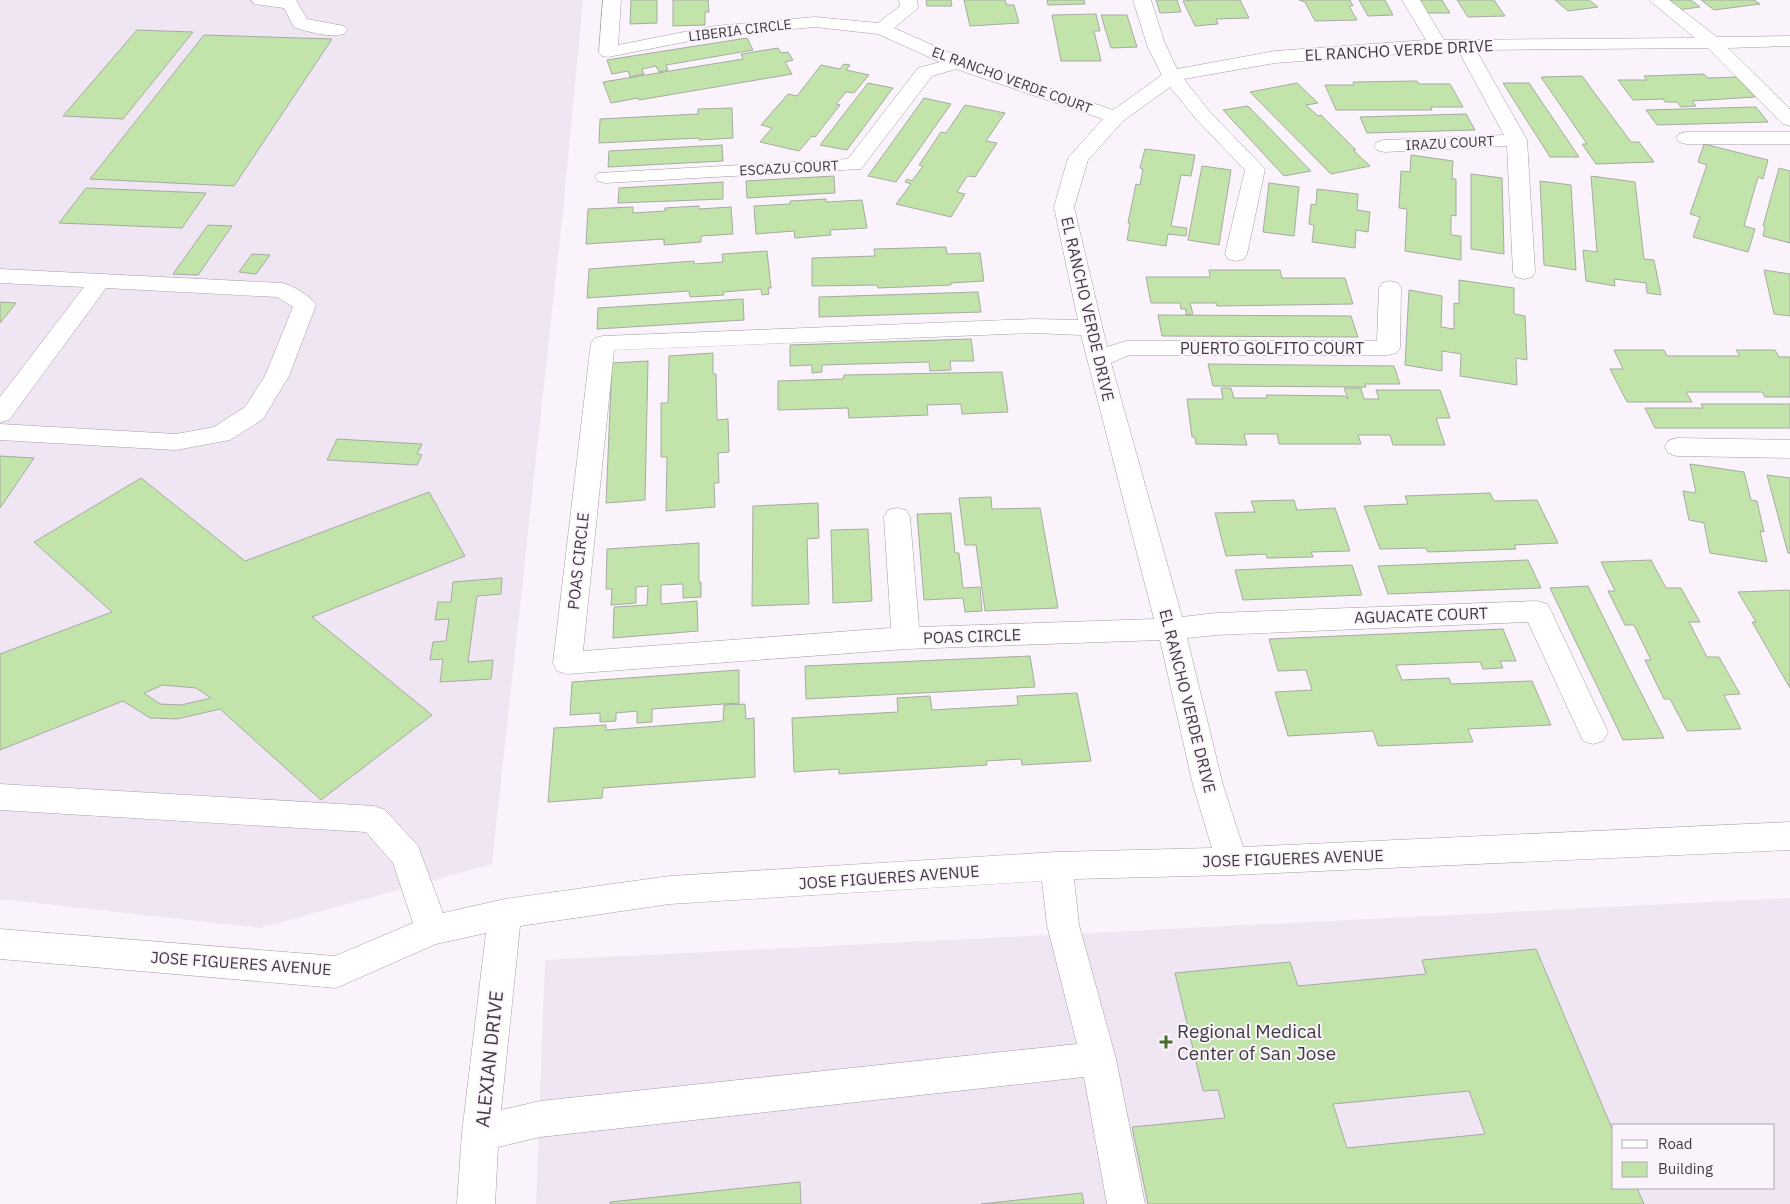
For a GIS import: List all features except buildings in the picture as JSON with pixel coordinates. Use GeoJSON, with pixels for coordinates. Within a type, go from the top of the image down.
{"type":"FeatureCollection","features":[{"type":"Feature","properties":{"kind":"street"},"geometry":{"type":"LineString","coordinates":[[260,0],[290,2],[300,23],[311,27],[338,30]]}},
{"type":"Feature","properties":{"kind":"street","name":"LIBERIA CIRCLE"},"geometry":{"type":"LineString","coordinates":[[612,0],[608,52],[715,31],[815,22],[882,29]]}},
{"type":"Feature","properties":{"kind":"street"},"geometry":{"type":"LineString","coordinates":[[882,29],[909,8],[908,0]]}},
{"type":"Feature","properties":{"kind":"street"},"geometry":{"type":"LineString","coordinates":[[1142,0],[1159,54],[1172,76],[1191,100],[1255,169],[1236,254]]}},
{"type":"Feature","properties":{"kind":"street"},"geometry":{"type":"LineString","coordinates":[[1411,0],[1438,46]]}},
{"type":"Feature","properties":{"kind":"street"},"geometry":{"type":"LineString","coordinates":[[1658,0],[1713,43],[1790,120]]}},
{"type":"Feature","properties":{"kind":"street","name":"EL RANCHO VERDE COURT"},"geometry":{"type":"LineString","coordinates":[[882,29],[957,63],[1116,117]]}},
{"type":"Feature","properties":{"kind":"street","name":"EL RANCHO VERDE DRIVE"},"geometry":{"type":"LineString","coordinates":[[1232,861],[1208,785],[1171,629],[1098,359],[1064,207],[1078,158],[1116,117],[1172,76],[1275,57],[1438,46],[1790,41]]}},
{"type":"Feature","properties":{"kind":"street","name":"IRAZU COURT"},"geometry":{"type":"LineString","coordinates":[[1465,46],[1517,140],[1524,272]]}},
{"type":"Feature","properties":{"kind":"street","name":"ESCAZU COURT"},"geometry":{"type":"LineString","coordinates":[[605,177],[854,165],[925,72],[957,63]]}},
{"type":"Feature","properties":{"kind":"street"},"geometry":{"type":"LineString","coordinates":[[1686,138],[1790,138]]}},
{"type":"Feature","properties":{"kind":"street","name":"IRAZU COURT"},"geometry":{"type":"LineString","coordinates":[[1384,146],[1517,140]]}},
{"type":"Feature","properties":{"kind":"street"},"geometry":{"type":"LineString","coordinates":[[0,276],[282,290],[305,305],[277,376],[254,413],[221,434],[176,442],[0,432]]}},
{"type":"Feature","properties":{"kind":"street"},"geometry":{"type":"LineString","coordinates":[[0,414],[100,281]]}},
{"type":"Feature","properties":{"kind":"street","name":"PUERTO GOLFITO COURT"},"geometry":{"type":"LineString","coordinates":[[1098,359],[1126,348],[1388,348],[1390,288]]}},
{"type":"Feature","properties":{"kind":"street","name":"POAS CIRCLE"},"geometry":{"type":"LineString","coordinates":[[1092,328],[1033,326],[603,343],[566,663],[906,638],[1171,629]]}},
{"type":"Feature","properties":{"kind":"street"},"geometry":{"type":"LineString","coordinates":[[1677,447],[1790,449]]}},
{"type":"Feature","properties":{"kind":"street"},"geometry":{"type":"LineString","coordinates":[[897,517],[906,638]]}},
{"type":"Feature","properties":{"kind":"street","name":"AGUACATE COURT"},"geometry":{"type":"LineString","coordinates":[[1171,629],[1216,624],[1537,611],[1592,732]]}},
{"type":"Feature","properties":{"kind":"street"},"geometry":{"type":"LineString","coordinates":[[0,797],[374,819],[407,856],[432,930]]}},
{"type":"Feature","properties":{"kind":"street","name":"JOSE FIGUERES AVENUE"},"geometry":{"type":"LineString","coordinates":[[0,944],[336,972],[432,930],[505,914],[670,890],[1056,866],[1232,861],[1790,836]]}},
{"type":"Feature","properties":{"kind":"street"},"geometry":{"type":"LineString","coordinates":[[1056,866],[1063,924],[1098,1058],[1126,1204]]}},
{"type":"Feature","properties":{"kind":"street","name":"ALEXIAN DRIVE"},"geometry":{"type":"LineString","coordinates":[[476,1204],[480,1133],[505,914]]}},
{"type":"Feature","properties":{"kind":"street"},"geometry":{"type":"LineString","coordinates":[[480,1133],[540,1119],[1098,1058]]}},
{"type":"Feature","properties":{"kind":"shaded area"},"geometry":{"type":"Polygon","coordinates":[[[0,0],[583,0],[564,201],[492,864],[260,928],[0,899],[0,0]]]}},
{"type":"Feature","properties":{"kind":"shaded area","name":"Regional Medical Center of San Jose"},"geometry":{"type":"Polygon","coordinates":[[[1790,898],[1790,1204],[536,1204],[545,960],[1790,898]]]}},
{"type":"Feature","properties":{"kind":"place","name":"Regional Medical Center of San Jose"},"geometry":{"type":"Point","coordinates":[1166,1042]}}]}
